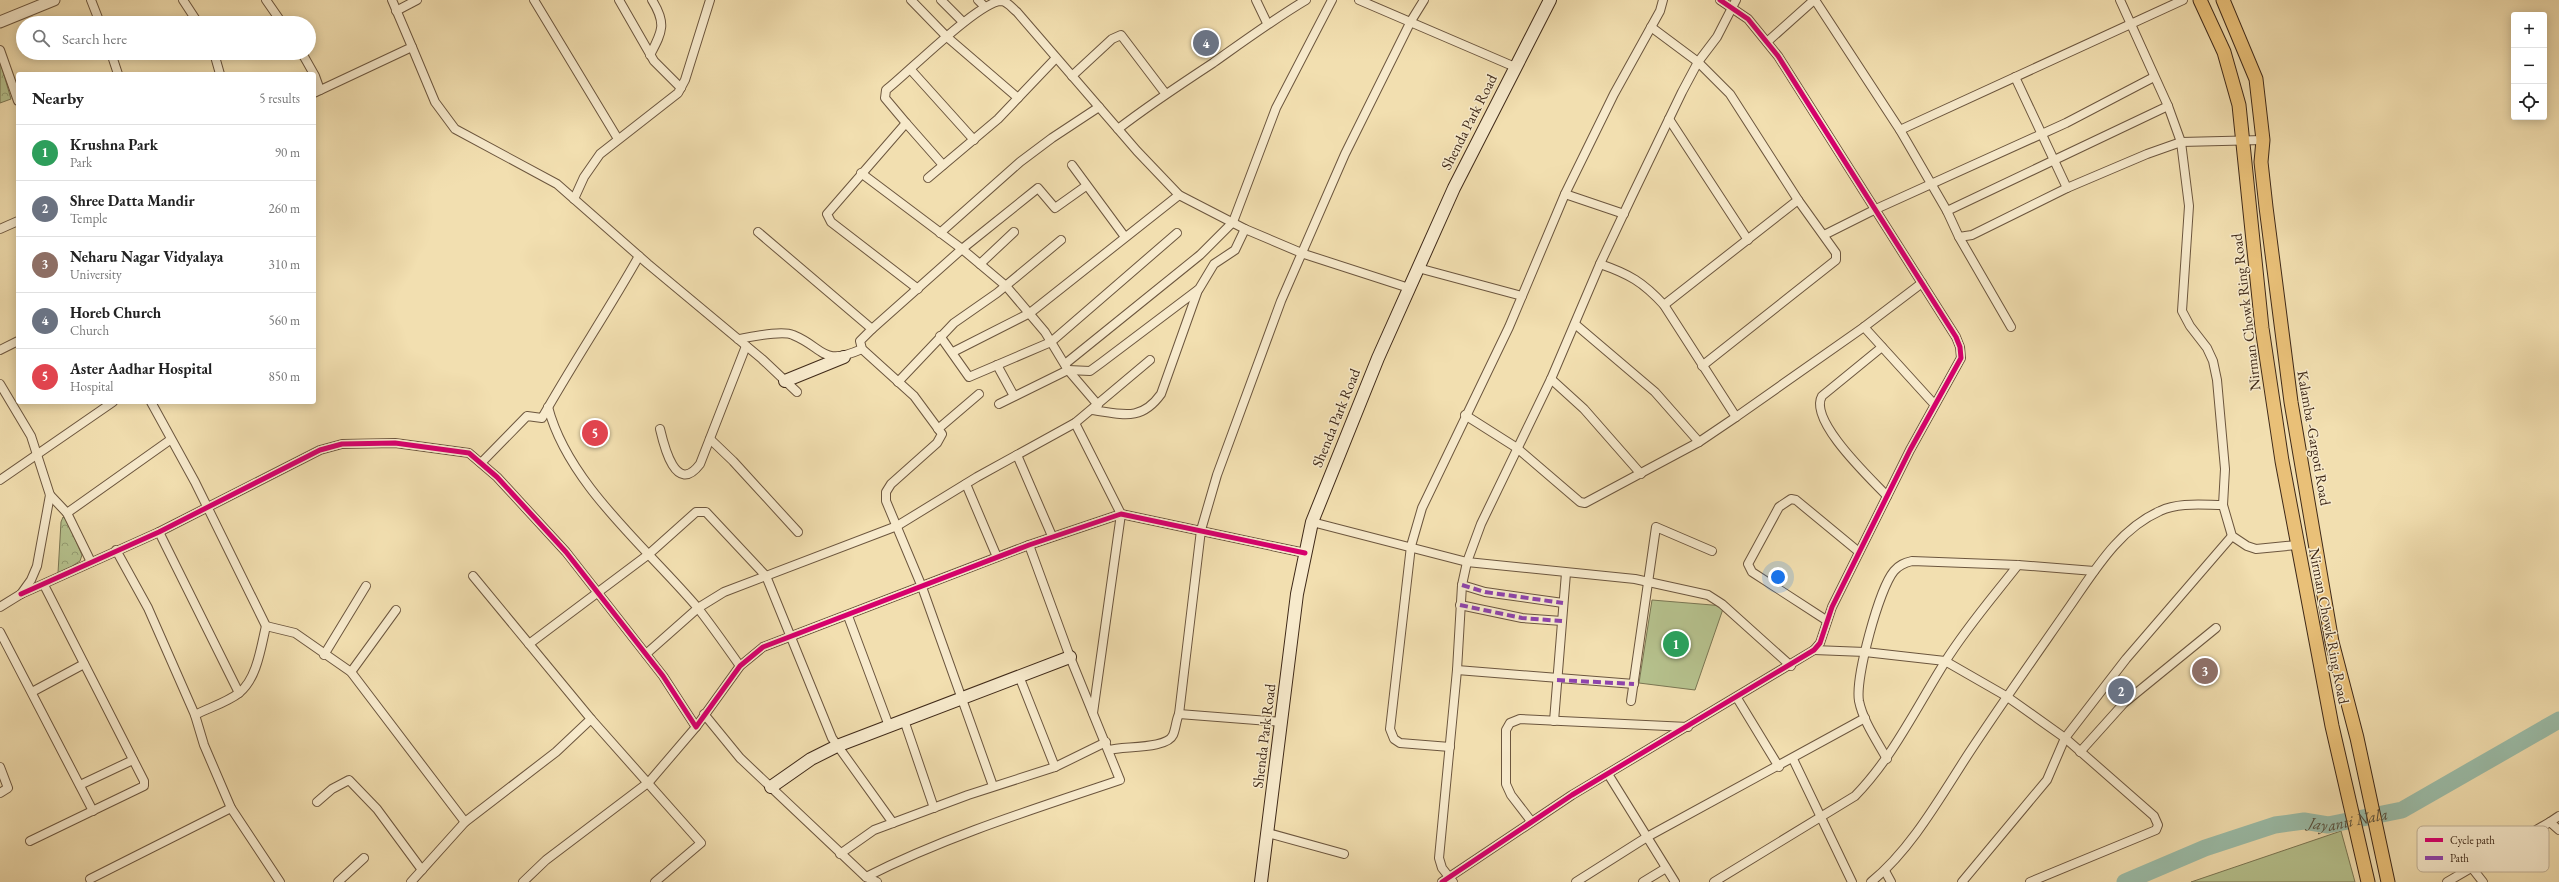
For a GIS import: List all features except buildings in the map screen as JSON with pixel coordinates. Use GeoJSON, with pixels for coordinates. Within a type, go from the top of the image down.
{"type":"FeatureCollection","features":[{"type":"Feature","properties":{"kind":"main road","name":"Shenda Park Road"},"geometry":{"type":"LineString","coordinates":[[1261,882],[1297,594],[1312,522],[1378,358],[1454,188],[1514,67],[1550,0]]}},
{"type":"Feature","properties":{"kind":"main road","name":"Nirman Chowk Ring Road"},"geometry":{"type":"LineString","coordinates":[[2200,0],[2224,52],[2233,79],[2243,141],[2262,328],[2297,545],[2332,726],[2368,882]]}},
{"type":"Feature","properties":{"kind":"main road","name":"Kalamba -Gargoti Road"},"geometry":{"type":"LineString","coordinates":[[2223,0],[2256,79],[2263,140],[2261,162],[2262,177],[2275,296],[2291,402],[2332,642],[2343,679],[2388,882]]}},
{"type":"Feature","properties":{"kind":"main road"},"geometry":{"type":"LineString","coordinates":[[785,380],[844,357]]}},
{"type":"Feature","properties":{"kind":"main road"},"geometry":{"type":"LineString","coordinates":[[771,787],[811,759],[837,746],[1070,657]]}},
{"type":"Feature","properties":{"kind":"street"},"geometry":{"type":"LineString","coordinates":[[0,22],[54,0]]}},
{"type":"Feature","properties":{"kind":"street"},"geometry":{"type":"LineString","coordinates":[[91,0],[97,16]]}},
{"type":"Feature","properties":{"kind":"street"},"geometry":{"type":"LineString","coordinates":[[183,0],[193,16]]}},
{"type":"Feature","properties":{"kind":"street"},"geometry":{"type":"LineString","coordinates":[[266,0],[277,16]]}},
{"type":"Feature","properties":{"kind":"street"},"geometry":{"type":"LineString","coordinates":[[392,0],[435,102],[455,129],[557,184],[639,256],[738,339],[797,392]]}},
{"type":"Feature","properties":{"kind":"street"},"geometry":{"type":"LineString","coordinates":[[396,12],[417,0]]}},
{"type":"Feature","properties":{"kind":"street"},"geometry":{"type":"LineString","coordinates":[[534,0],[618,139]]}},
{"type":"Feature","properties":{"kind":"street"},"geometry":{"type":"LineString","coordinates":[[619,0],[650,55],[680,88]]}},
{"type":"Feature","properties":{"kind":"street"},"geometry":{"type":"LineString","coordinates":[[650,55],[661,34],[663,21],[652,0]]}},
{"type":"Feature","properties":{"kind":"street"},"geometry":{"type":"LineString","coordinates":[[574,199],[591,165],[600,154],[669,101],[680,88],[710,0]]}},
{"type":"Feature","properties":{"kind":"street"},"geometry":{"type":"LineString","coordinates":[[911,0],[947,37],[1018,98]]}},
{"type":"Feature","properties":{"kind":"street"},"geometry":{"type":"LineString","coordinates":[[941,0],[962,21]]}},
{"type":"Feature","properties":{"kind":"street"},"geometry":{"type":"LineString","coordinates":[[1256,0],[1267,23]]}},
{"type":"Feature","properties":{"kind":"street"},"geometry":{"type":"LineString","coordinates":[[1118,129],[1165,93],[1213,62],[1267,23],[1306,0]]}},
{"type":"Feature","properties":{"kind":"street"},"geometry":{"type":"LineString","coordinates":[[999,404],[1067,367],[1200,255],[1234,222],[1276,108],[1332,0]]}},
{"type":"Feature","properties":{"kind":"street"},"geometry":{"type":"LineString","coordinates":[[1359,0],[1514,67]]}},
{"type":"Feature","properties":{"kind":"street"},"geometry":{"type":"LineString","coordinates":[[840,854],[874,830],[993,786],[1055,767],[1107,746],[1164,744],[1173,735],[1179,714],[1201,530],[1219,468],[1281,301],[1304,254],[1346,154],[1411,22],[1424,0]]}},
{"type":"Feature","properties":{"kind":"street"},"geometry":{"type":"LineString","coordinates":[[1450,747],[1400,743],[1394,739],[1390,729],[1411,546],[1422,508],[1465,415],[1509,327],[1565,194],[1614,94],[1651,27],[1663,0]]}},
{"type":"Feature","properties":{"kind":"street"},"geometry":{"type":"LineString","coordinates":[[1720,0],[1732,8],[1748,19],[1778,56],[1922,283],[1960,347],[1961,358],[1934,404],[1887,496],[1826,620],[1820,643],[1814,650],[1792,666],[1531,821],[1447,880],[1439,858],[1444,786],[1450,747],[1457,670],[1460,605],[1462,585],[1467,562],[1481,524],[1551,380],[1600,264],[1669,119],[1698,62],[1717,37],[1732,8],[1736,0]]}},
{"type":"Feature","properties":{"kind":"street"},"geometry":{"type":"LineString","coordinates":[[1767,42],[1815,0],[1900,130],[1932,184],[1959,236],[2011,327]]}},
{"type":"Feature","properties":{"kind":"street"},"geometry":{"type":"LineString","coordinates":[[2120,0],[2132,23],[2154,77],[2168,106],[2181,142],[2189,206],[2182,311],[2190,326],[2207,348],[2217,380],[2224,470],[2223,505],[2232,536],[2247,546],[2256,549],[2297,545]]}},
{"type":"Feature","properties":{"kind":"street"},"geometry":{"type":"LineString","coordinates":[[1900,130],[2183,0]]}},
{"type":"Feature","properties":{"kind":"street"},"geometry":{"type":"LineString","coordinates":[[943,165],[906,123],[884,94],[886,90],[911,70],[981,3],[1007,1],[1118,129],[1179,195],[1245,229],[1304,254],[1409,288]]}},
{"type":"Feature","properties":{"kind":"street"},"geometry":{"type":"LineString","coordinates":[[1651,27],[1698,62],[1730,94],[1798,200],[1836,253],[1836,260],[1702,366]]}},
{"type":"Feature","properties":{"kind":"street"},"geometry":{"type":"LineString","coordinates":[[1072,76],[1112,39],[1121,35],[1165,93]]}},
{"type":"Feature","properties":{"kind":"street"},"geometry":{"type":"LineString","coordinates":[[317,91],[412,47]]}},
{"type":"Feature","properties":{"kind":"street"},"geometry":{"type":"LineString","coordinates":[[0,50],[16,95]]}},
{"type":"Feature","properties":{"kind":"street"},"geometry":{"type":"LineString","coordinates":[[928,178],[974,140],[1018,98],[1056,58]]}},
{"type":"Feature","properties":{"kind":"street"},"geometry":{"type":"LineString","coordinates":[[113,60],[117,72]]}},
{"type":"Feature","properties":{"kind":"street"},"geometry":{"type":"LineString","coordinates":[[216,60],[219,72]]}},
{"type":"Feature","properties":{"kind":"street"},"geometry":{"type":"LineString","coordinates":[[306,60],[313,72]]}},
{"type":"Feature","properties":{"kind":"street"},"geometry":{"type":"LineString","coordinates":[[911,70],[974,140]]}},
{"type":"Feature","properties":{"kind":"street"},"geometry":{"type":"LineString","coordinates":[[2015,77],[2055,159],[2067,188]]}},
{"type":"Feature","properties":{"kind":"street"},"geometry":{"type":"LineString","coordinates":[[1824,235],[1876,209],[2042,133],[2154,77]]}},
{"type":"Feature","properties":{"kind":"street"},"geometry":{"type":"LineString","coordinates":[[1947,211],[2168,106]]}},
{"type":"Feature","properties":{"kind":"street"},"geometry":{"type":"LineString","coordinates":[[940,233],[1020,162],[1052,138],[1099,107]]}},
{"type":"Feature","properties":{"kind":"street"},"geometry":{"type":"LineString","coordinates":[[1669,119],[1748,240]]}},
{"type":"Feature","properties":{"kind":"street"},"geometry":{"type":"LineString","coordinates":[[906,123],[861,173],[827,214],[829,218],[918,289]]}},
{"type":"Feature","properties":{"kind":"street"},"geometry":{"type":"LineString","coordinates":[[1959,236],[1972,235],[2067,188],[2147,154],[2181,142],[2263,140]]}},
{"type":"Feature","properties":{"kind":"street"},"geometry":{"type":"LineString","coordinates":[[1072,165],[1125,238]]}},
{"type":"Feature","properties":{"kind":"street"},"geometry":{"type":"LineString","coordinates":[[861,173],[962,249],[1006,286],[1030,313],[1095,408],[1130,415],[1143,412],[1152,406],[1161,394],[1199,289],[1214,264],[1235,250],[1245,229]]}},
{"type":"Feature","properties":{"kind":"street"},"geometry":{"type":"LineString","coordinates":[[993,786],[922,587],[886,502],[886,492],[899,474],[941,438],[942,434],[914,396],[862,349],[860,341],[962,249],[1038,188],[1055,208],[1086,186]]}},
{"type":"Feature","properties":{"kind":"street"},"geometry":{"type":"LineString","coordinates":[[1565,194],[1624,214]]}},
{"type":"Feature","properties":{"kind":"street"},"geometry":{"type":"LineString","coordinates":[[953,352],[1030,313],[1179,195]]}},
{"type":"Feature","properties":{"kind":"street"},"geometry":{"type":"LineString","coordinates":[[1664,305],[1798,200]]}},
{"type":"Feature","properties":{"kind":"street"},"geometry":{"type":"LineString","coordinates":[[0,229],[16,222]]}},
{"type":"Feature","properties":{"kind":"street"},"geometry":{"type":"LineString","coordinates":[[758,232],[872,329]]}},
{"type":"Feature","properties":{"kind":"street"},"geometry":{"type":"LineString","coordinates":[[980,264],[1014,232]]}},
{"type":"Feature","properties":{"kind":"street"},"geometry":{"type":"LineString","coordinates":[[940,336],[953,352],[968,376],[1051,342],[1177,233]]}},
{"type":"Feature","properties":{"kind":"street"},"geometry":{"type":"LineString","coordinates":[[898,382],[940,336],[954,323],[1006,286],[1062,240]]}},
{"type":"Feature","properties":{"kind":"street"},"geometry":{"type":"LineString","coordinates":[[481,463],[527,416],[542,418],[639,256]]}},
{"type":"Feature","properties":{"kind":"street"},"geometry":{"type":"LineString","coordinates":[[1600,264],[1634,277],[1652,292],[1664,305],[1736,417]]}},
{"type":"Feature","properties":{"kind":"street"},"geometry":{"type":"LineString","coordinates":[[1418,268],[1522,296]]}},
{"type":"Feature","properties":{"kind":"street"},"geometry":{"type":"LineString","coordinates":[[1465,415],[1517,448],[1580,502],[1585,503],[1699,442],[1864,328],[1922,283]]}},
{"type":"Feature","properties":{"kind":"street"},"geometry":{"type":"LineString","coordinates":[[1067,367],[1090,371],[1199,289]]}},
{"type":"Feature","properties":{"kind":"street"},"geometry":{"type":"LineString","coordinates":[[1575,324],[1655,392],[1699,442]]}},
{"type":"Feature","properties":{"kind":"street"},"geometry":{"type":"LineString","coordinates":[[1864,328],[1934,404]]}},
{"type":"Feature","properties":{"kind":"street"},"geometry":{"type":"LineString","coordinates":[[738,339],[792,334],[823,355],[844,357],[862,349]]}},
{"type":"Feature","properties":{"kind":"street"},"geometry":{"type":"LineString","coordinates":[[0,350],[16,342]]}},
{"type":"Feature","properties":{"kind":"street"},"geometry":{"type":"LineString","coordinates":[[660,429],[668,458],[682,473],[689,474],[695,470],[710,439],[746,346]]}},
{"type":"Feature","properties":{"kind":"street"},"geometry":{"type":"LineString","coordinates":[[1882,348],[1822,396],[1818,407],[1821,417],[1838,441],[1887,496]]}},
{"type":"Feature","properties":{"kind":"street"},"geometry":{"type":"LineString","coordinates":[[646,654],[698,608],[724,592],[897,526],[966,484],[1075,423],[1095,408],[1150,360]]}},
{"type":"Feature","properties":{"kind":"street"},"geometry":{"type":"LineString","coordinates":[[997,365],[1014,396]]}},
{"type":"Feature","properties":{"kind":"street"},"geometry":{"type":"LineString","coordinates":[[1551,380],[1584,409],[1641,474]]}},
{"type":"Feature","properties":{"kind":"street"},"geometry":{"type":"LineString","coordinates":[[0,384],[31,436],[50,495],[67,512],[91,562]]}},
{"type":"Feature","properties":{"kind":"street"},"geometry":{"type":"LineString","coordinates":[[938,429],[979,394]]}},
{"type":"Feature","properties":{"kind":"street"},"geometry":{"type":"LineString","coordinates":[[0,480],[110,404]]}},
{"type":"Feature","properties":{"kind":"street"},"geometry":{"type":"LineString","coordinates":[[152,404],[170,440],[208,508],[266,626],[257,661],[250,678],[239,693],[195,715]]}},
{"type":"Feature","properties":{"kind":"street"},"geometry":{"type":"LineString","coordinates":[[548,407],[554,430],[578,474],[698,608],[740,666]]}},
{"type":"Feature","properties":{"kind":"street"},"geometry":{"type":"LineString","coordinates":[[1075,423],[1121,514],[1093,714]]}},
{"type":"Feature","properties":{"kind":"street"},"geometry":{"type":"LineString","coordinates":[[710,439],[733,461],[798,532]]}},
{"type":"Feature","properties":{"kind":"street"},"geometry":{"type":"LineString","coordinates":[[67,512],[170,440]]}},
{"type":"Feature","properties":{"kind":"street"},"geometry":{"type":"LineString","coordinates":[[0,607],[21,594],[44,585],[208,508],[320,450],[342,444],[395,443],[469,453],[497,477],[566,552],[663,676],[696,727]]}},
{"type":"Feature","properties":{"kind":"street"},"geometry":{"type":"LineString","coordinates":[[1017,455],[1052,536]]}},
{"type":"Feature","properties":{"kind":"street"},"geometry":{"type":"LineString","coordinates":[[966,484],[997,557]]}},
{"type":"Feature","properties":{"kind":"street"},"geometry":{"type":"LineString","coordinates":[[21,594],[37,566],[50,495]]}},
{"type":"Feature","properties":{"kind":"street"},"geometry":{"type":"LineString","coordinates":[[1826,620],[1752,572],[1748,564],[1779,506],[1791,499],[1796,500],[1859,552]]}},
{"type":"Feature","properties":{"kind":"street"},"geometry":{"type":"LineString","coordinates":[[1871,882],[1885,871],[1930,813],[2006,696],[2108,551],[2144,520],[2162,510],[2192,504],[2223,505]]}},
{"type":"Feature","properties":{"kind":"street"},"geometry":{"type":"LineString","coordinates":[[529,644],[649,554],[696,512],[706,512],[766,576],[821,716],[837,746],[893,823]]}},
{"type":"Feature","properties":{"kind":"street"},"geometry":{"type":"LineString","coordinates":[[523,882],[546,860],[649,782],[696,727],[740,666],[762,647],[848,616],[1052,536],[1121,514],[1305,553]]}},
{"type":"Feature","properties":{"kind":"street"},"geometry":{"type":"LineString","coordinates":[[1312,522],[1411,546],[1467,562],[1647,582],[1708,595],[1722,604],[1792,666]]}},
{"type":"Feature","properties":{"kind":"street"},"geometry":{"type":"LineString","coordinates":[[1631,701],[1656,527],[1712,550]]}},
{"type":"Feature","properties":{"kind":"street"},"geometry":{"type":"LineString","coordinates":[[159,532],[239,693]]}},
{"type":"Feature","properties":{"kind":"street"},"geometry":{"type":"LineString","coordinates":[[1962,882],[2047,780],[2066,738],[2126,659],[2232,536]]}},
{"type":"Feature","properties":{"kind":"street"},"geometry":{"type":"LineString","coordinates":[[866,877],[904,858],[964,833],[1120,780],[1070,657],[1029,545]]}},
{"type":"Feature","properties":{"kind":"street"},"geometry":{"type":"LineString","coordinates":[[116,550],[148,608],[195,715],[204,745],[230,808],[280,882]]}},
{"type":"Feature","properties":{"kind":"street"},"geometry":{"type":"LineString","coordinates":[[1887,759],[1866,718],[1859,700],[1865,652],[1881,600],[1893,572],[1902,563],[1912,561],[2018,565],[2094,571]]}},
{"type":"Feature","properties":{"kind":"street"},"geometry":{"type":"LineString","coordinates":[[1714,882],[1856,796],[1887,759],[1945,661],[2018,565]]}},
{"type":"Feature","properties":{"kind":"street"},"geometry":{"type":"LineString","coordinates":[[1554,721],[1566,573]]}},
{"type":"Feature","properties":{"kind":"street"},"geometry":{"type":"LineString","coordinates":[[473,576],[591,719],[649,782],[701,843],[665,879],[655,882]]}},
{"type":"Feature","properties":{"kind":"street"},"geometry":{"type":"LineString","coordinates":[[30,841],[144,786],[144,781],[44,585]]}},
{"type":"Feature","properties":{"kind":"street"},"geometry":{"type":"LineString","coordinates":[[1462,585],[1485,592],[1563,603]]}},
{"type":"Feature","properties":{"kind":"street"},"geometry":{"type":"LineString","coordinates":[[324,655],[366,586]]}},
{"type":"Feature","properties":{"kind":"street"},"geometry":{"type":"LineString","coordinates":[[1460,605],[1522,618],[1562,622]]}},
{"type":"Feature","properties":{"kind":"street"},"geometry":{"type":"LineString","coordinates":[[351,672],[396,610]]}},
{"type":"Feature","properties":{"kind":"street"},"geometry":{"type":"LineString","coordinates":[[848,616],[889,726]]}},
{"type":"Feature","properties":{"kind":"street"},"geometry":{"type":"LineString","coordinates":[[266,626],[295,634],[351,672],[465,822]]}},
{"type":"Feature","properties":{"kind":"street"},"geometry":{"type":"LineString","coordinates":[[2080,752],[2124,703],[2216,628]]}},
{"type":"Feature","properties":{"kind":"street"},"geometry":{"type":"LineString","coordinates":[[0,632],[93,811]]}},
{"type":"Feature","properties":{"kind":"street"},"geometry":{"type":"LineString","coordinates":[[1814,650],[1865,652],[1945,661],[2006,696],[2066,738],[2154,816],[2158,825],[2156,830],[2030,882]]}},
{"type":"Feature","properties":{"kind":"street"},"geometry":{"type":"LineString","coordinates":[[32,692],[84,664]]}},
{"type":"Feature","properties":{"kind":"street"},"geometry":{"type":"LineString","coordinates":[[1457,670],[1557,680],[1634,684]]}},
{"type":"Feature","properties":{"kind":"street"},"geometry":{"type":"LineString","coordinates":[[1019,676],[1055,767]]}},
{"type":"Feature","properties":{"kind":"street"},"geometry":{"type":"LineString","coordinates":[[1737,698],[1779,767]]}},
{"type":"Feature","properties":{"kind":"street"},"geometry":{"type":"LineString","coordinates":[[704,714],[740,758],[840,854],[866,877],[876,882]]}},
{"type":"Feature","properties":{"kind":"street"},"geometry":{"type":"LineString","coordinates":[[1179,714],[1282,722]]}},
{"type":"Feature","properties":{"kind":"street"},"geometry":{"type":"LineString","coordinates":[[1576,882],[1647,837],[1779,767],[1866,718]]}},
{"type":"Feature","properties":{"kind":"street"},"geometry":{"type":"LineString","coordinates":[[411,882],[465,822],[556,752],[591,719]]}},
{"type":"Feature","properties":{"kind":"street"},"geometry":{"type":"LineString","coordinates":[[1531,821],[1511,795],[1506,784],[1506,730],[1510,723],[1520,719],[1688,727]]}},
{"type":"Feature","properties":{"kind":"street"},"geometry":{"type":"LineString","coordinates":[[904,720],[934,808]]}},
{"type":"Feature","properties":{"kind":"street"},"geometry":{"type":"LineString","coordinates":[[1793,759],[1852,882]]}},
{"type":"Feature","properties":{"kind":"street"},"geometry":{"type":"LineString","coordinates":[[80,785],[133,760]]}},
{"type":"Feature","properties":{"kind":"street"},"geometry":{"type":"LineString","coordinates":[[0,767],[8,788],[0,793]]}},
{"type":"Feature","properties":{"kind":"street"},"geometry":{"type":"LineString","coordinates":[[1608,774],[1674,882]]}},
{"type":"Feature","properties":{"kind":"street"},"geometry":{"type":"LineString","coordinates":[[317,802],[332,789],[349,780],[377,809],[422,870]]}},
{"type":"Feature","properties":{"kind":"street"},"geometry":{"type":"LineString","coordinates":[[90,879],[230,808]]}},
{"type":"Feature","properties":{"kind":"street"},"geometry":{"type":"LineString","coordinates":[[2543,826],[2559,816]]}},
{"type":"Feature","properties":{"kind":"street"},"geometry":{"type":"LineString","coordinates":[[2550,822],[2559,830]]}},
{"type":"Feature","properties":{"kind":"street"},"geometry":{"type":"LineString","coordinates":[[1268,833],[1344,854]]}},
{"type":"Feature","properties":{"kind":"street"},"geometry":{"type":"LineString","coordinates":[[338,882],[364,858]]}},
{"type":"Feature","properties":{"kind":"street"},"geometry":{"type":"LineString","coordinates":[[1643,882],[1666,868]]}},
{"type":"Feature","properties":{"kind":"street"},"geometry":{"type":"LineString","coordinates":[[1885,871],[1891,882]]}},
{"type":"Feature","properties":{"kind":"street"},"geometry":{"type":"LineString","coordinates":[[2447,882],[2465,872]]}},
{"type":"Feature","properties":{"kind":"street"},"geometry":{"type":"LineString","coordinates":[[2475,872],[2483,882]]}},
{"type":"Feature","properties":{"kind":"green space"},"geometry":{"type":"Polygon","coordinates":[[[0,61],[11,99],[0,103],[0,61]]]}},
{"type":"Feature","properties":{"kind":"green space"},"geometry":{"type":"Polygon","coordinates":[[[63,517],[67,521],[82,555],[80,561],[60,574],[58,573],[61,522],[63,517]]]}},
{"type":"Feature","properties":{"kind":"green space"},"geometry":{"type":"Polygon","coordinates":[[[1652,600],[1724,606],[1695,690],[1639,683],[1652,600]]]}},
{"type":"Feature","properties":{"kind":"green space"},"geometry":{"type":"Polygon","coordinates":[[[2341,831],[2355,882],[2191,882],[2341,831]]]}},
{"type":"Feature","properties":{"kind":"waterway","name":"Jayanti Nala"},"geometry":{"type":"LineString","coordinates":[[2125,882],[2205,848],[2275,825],[2304,821],[2328,825],[2402,810],[2559,720]]}},
{"type":"Feature","properties":{"kind":"marked path"},"geometry":{"type":"LineString","coordinates":[[1462,585],[1485,592],[1563,603]]}},
{"type":"Feature","properties":{"kind":"marked path"},"geometry":{"type":"LineString","coordinates":[[1460,605],[1522,618],[1562,621]]}},
{"type":"Feature","properties":{"kind":"marked path"},"geometry":{"type":"LineString","coordinates":[[1557,680],[1634,684]]}},
{"type":"Feature","properties":{"kind":"cycle path"},"geometry":{"type":"LineString","coordinates":[[1442,882],[1572,795],[1814,650],[1820,643],[1832,607],[1910,450],[1961,358],[1960,347],[1956,337],[1778,56],[1748,19],[1720,0]]}},
{"type":"Feature","properties":{"kind":"cycle path"},"geometry":{"type":"LineString","coordinates":[[21,594],[159,532],[320,450],[342,444],[395,443],[469,453],[497,477],[566,552],[663,676],[696,727],[740,666],[763,647],[1029,545],[1121,514],[1305,553]]}},
{"type":"Feature","properties":{"kind":"place","name":"Horeb Church"},"geometry":{"type":"Point","coordinates":[1206,43]}},
{"type":"Feature","properties":{"kind":"place","name":"Aster Aadhar Hospital"},"geometry":{"type":"Point","coordinates":[595,433]}},
{"type":"Feature","properties":{"kind":"place","name":"Krushna Park"},"geometry":{"type":"Point","coordinates":[1676,644]}},
{"type":"Feature","properties":{"kind":"place","name":"Neharu Nagar Vidyalaya"},"geometry":{"type":"Point","coordinates":[2205,671]}},
{"type":"Feature","properties":{"kind":"place","name":"Shree Datta Mandir"},"geometry":{"type":"Point","coordinates":[2121,691]}}]}
